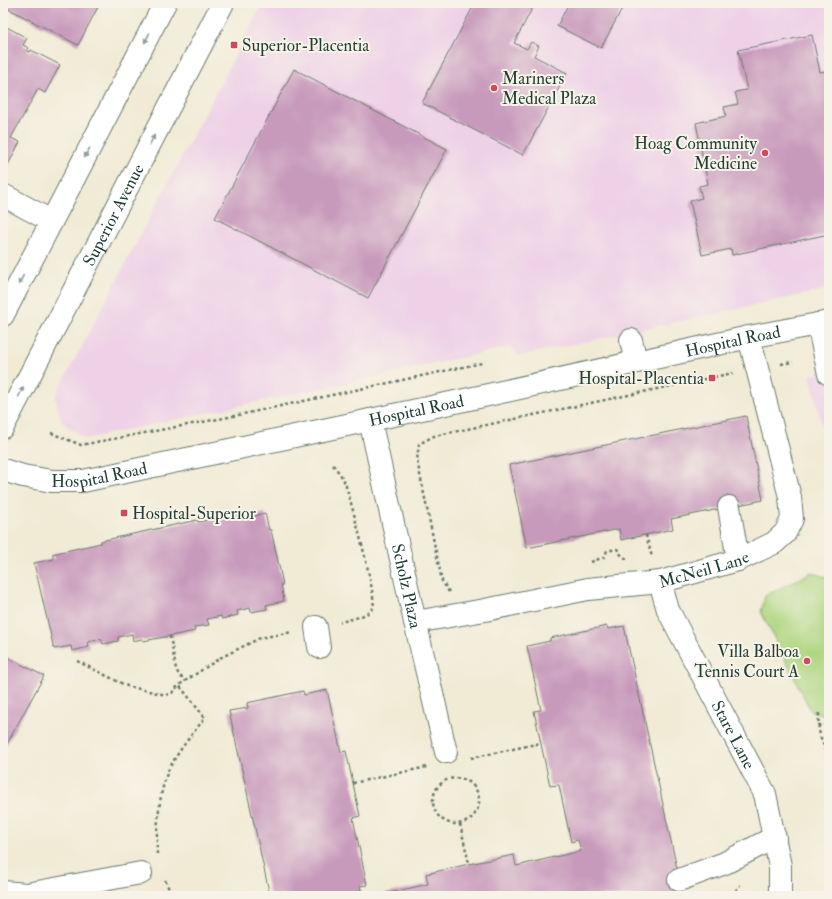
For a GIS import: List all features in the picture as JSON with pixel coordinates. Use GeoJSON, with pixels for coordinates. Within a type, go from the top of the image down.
{"type":"FeatureCollection","features":[{"type":"Feature","properties":{"kind":"main road"},"geometry":{"type":"LineString","coordinates":[[5,306],[52,221],[165,3]]}},
{"type":"Feature","properties":{"kind":"main road","name":"Superior Avenue"},"geometry":{"type":"LineString","coordinates":[[3,427],[223,3]]}},
{"type":"Feature","properties":{"kind":"main road"},"geometry":{"type":"LineString","coordinates":[[3,196],[52,221]]}},
{"type":"Feature","properties":{"kind":"main road"},"geometry":{"type":"LineString","coordinates":[[823,323],[829,374]]}},
{"type":"Feature","properties":{"kind":"main road","name":"Hospital Road"},"geometry":{"type":"LineString","coordinates":[[3,470],[22,476],[52,481],[83,481],[749,337],[823,323]]}},
{"type":"Feature","properties":{"kind":"main road","name":"McNeil Lane"},"geometry":{"type":"LineString","coordinates":[[415,622],[485,610],[588,589],[660,582],[738,560],[774,543],[785,533],[792,519],[790,498],[749,337]]}},
{"type":"Feature","properties":{"kind":"main road"},"geometry":{"type":"LineString","coordinates":[[631,340],[636,362]]}},
{"type":"Feature","properties":{"kind":"main road","name":"Scholz Plaza"},"geometry":{"type":"LineString","coordinates":[[370,420],[415,622],[446,752]]}},
{"type":"Feature","properties":{"kind":"main road"},"geometry":{"type":"LineString","coordinates":[[729,507],[738,560]]}},
{"type":"Feature","properties":{"kind":"main road","name":"Stare Lane"},"geometry":{"type":"LineString","coordinates":[[660,582],[668,610],[764,794],[775,837],[780,866],[780,896]]}},
{"type":"Feature","properties":{"kind":"main road"},"geometry":{"type":"LineString","coordinates":[[679,880],[725,863],[775,837]]}},
{"type":"Feature","properties":{"kind":"main road"},"geometry":{"type":"LineString","coordinates":[[3,892],[28,894],[141,873]]}},
{"type":"Feature","properties":{"kind":"path"},"geometry":{"type":"LineString","coordinates":[[448,592],[442,580],[417,460],[419,444],[434,436],[756,368],[793,362]]}},
{"type":"Feature","properties":{"kind":"path"},"geometry":{"type":"LineString","coordinates":[[51,433],[81,445],[229,417],[482,363]]}},
{"type":"Feature","properties":{"kind":"path"},"geometry":{"type":"LineString","coordinates":[[77,661],[127,686],[166,695],[172,693],[179,685],[220,658],[260,638],[317,637],[350,620],[370,612],[373,608],[374,601],[370,578],[344,481],[333,464]]}},
{"type":"Feature","properties":{"kind":"path"},"geometry":{"type":"LineString","coordinates":[[646,534],[653,561]]}},
{"type":"Feature","properties":{"kind":"path"},"geometry":{"type":"LineString","coordinates":[[589,563],[604,557],[607,551],[614,548],[617,548],[622,556],[629,561]]}},
{"type":"Feature","properties":{"kind":"path"},"geometry":{"type":"LineString","coordinates":[[170,636],[176,669],[185,681]]}},
{"type":"Feature","properties":{"kind":"path"},"geometry":{"type":"LineString","coordinates":[[158,857],[158,816],[168,770],[188,739],[205,718],[179,685]]}},
{"type":"Feature","properties":{"kind":"path"},"geometry":{"type":"LineString","coordinates":[[819,713],[818,725],[820,738],[829,756]]}},
{"type":"Feature","properties":{"kind":"path"},"geometry":{"type":"LineString","coordinates":[[818,725],[827,726]]}},
{"type":"Feature","properties":{"kind":"path"},"geometry":{"type":"LineString","coordinates":[[460,778],[473,786],[477,792],[479,800],[479,807],[475,814],[470,820],[460,824],[448,824],[441,820],[436,814],[432,800],[434,792],[438,786],[445,781],[460,778]]}},
{"type":"Feature","properties":{"kind":"path"},"geometry":{"type":"LineString","coordinates":[[460,824],[469,864]]}},
{"type":"Feature","properties":{"kind":"path"},"geometry":{"type":"LineString","coordinates":[[163,876],[172,896]]}},
{"type":"Feature","properties":{"kind":"shaded area"},"geometry":{"type":"Polygon","coordinates":[[[263,3],[829,3],[829,289],[519,356],[511,347],[85,439],[62,422],[55,397],[263,3]]]}},
{"type":"Feature","properties":{"kind":"shaded area"},"geometry":{"type":"Polygon","coordinates":[[[829,372],[829,455],[810,375],[829,372]]]}},
{"type":"Feature","properties":{"kind":"green space","name":"Villa Balboa Tennis Court A"},"geometry":{"type":"Polygon","coordinates":[[[812,572],[829,579],[829,716],[811,711],[761,612],[765,596],[812,572]]]}},
{"type":"Feature","properties":{"kind":"building"},"geometry":{"type":"Polygon","coordinates":[[[3,3],[100,3],[78,45],[3,6],[3,3]]]}},
{"type":"Feature","properties":{"kind":"building","name":"Mariners Medical Plaza"},"geometry":{"type":"Polygon","coordinates":[[[475,3],[535,3],[514,43],[527,49],[531,42],[539,46],[534,56],[567,73],[523,155],[422,103],[475,3]]]}},
{"type":"Feature","properties":{"kind":"building","name":"Mariners Medical Plaza"},"geometry":{"type":"Polygon","coordinates":[[[569,3],[625,3],[601,48],[557,26],[569,3]]]}},
{"type":"Feature","properties":{"kind":"building"},"geometry":{"type":"Polygon","coordinates":[[[3,25],[27,38],[23,45],[29,48],[27,51],[30,52],[31,50],[60,65],[45,93],[38,89],[11,138],[20,142],[3,174],[3,25]]]}},
{"type":"Feature","properties":{"kind":"building","name":"Hoag Community Medicine"},"geometry":{"type":"Polygon","coordinates":[[[812,35],[820,72],[827,71],[829,82],[829,234],[732,255],[731,249],[702,255],[690,201],[702,198],[699,186],[708,184],[696,123],[726,116],[724,107],[738,104],[735,92],[747,90],[738,50],[812,35]]]}},
{"type":"Feature","properties":{"kind":"building"},"geometry":{"type":"Polygon","coordinates":[[[294,69],[447,149],[368,298],[215,218],[294,69]]]}},
{"type":"Feature","properties":{"kind":"building"},"geometry":{"type":"Polygon","coordinates":[[[746,416],[763,500],[671,519],[673,529],[621,540],[619,529],[527,548],[509,465],[746,416]]]}},
{"type":"Feature","properties":{"kind":"building"},"geometry":{"type":"Polygon","coordinates":[[[246,512],[247,518],[265,513],[269,530],[271,530],[283,584],[281,584],[284,601],[266,605],[267,609],[251,612],[250,608],[237,611],[238,615],[222,619],[221,616],[207,619],[209,625],[194,627],[195,631],[143,641],[142,639],[133,641],[132,634],[118,637],[118,641],[103,644],[101,639],[88,642],[89,647],[72,651],[71,646],[54,649],[34,563],[54,559],[52,554],[101,543],[101,541],[197,520],[198,522],[246,512]]]}},
{"type":"Feature","properties":{"kind":"building"},"geometry":{"type":"Polygon","coordinates":[[[607,626],[608,629],[624,626],[683,896],[376,896],[428,884],[426,874],[469,864],[514,855],[516,866],[581,851],[578,840],[571,842],[559,785],[550,786],[534,711],[541,710],[527,646],[550,641],[550,638],[607,626]]]}},
{"type":"Feature","properties":{"kind":"building"},"geometry":{"type":"Polygon","coordinates":[[[3,655],[44,676],[3,751],[3,655]]]}},
{"type":"Feature","properties":{"kind":"building"},"geometry":{"type":"Polygon","coordinates":[[[327,690],[341,752],[346,751],[360,816],[353,818],[367,885],[360,886],[362,896],[270,896],[229,711],[248,708],[247,703],[303,691],[304,695],[327,690]]]}},
{"type":"Feature","properties":{"kind":"place","name":"Superior-Placentia"},"geometry":{"type":"Point","coordinates":[234,45]}},
{"type":"Feature","properties":{"kind":"place","name":"Mariners Medical Plaza"},"geometry":{"type":"Point","coordinates":[494,88]}},
{"type":"Feature","properties":{"kind":"place","name":"Hoag Community Medicine"},"geometry":{"type":"Point","coordinates":[765,153]}},
{"type":"Feature","properties":{"kind":"place","name":"Hospital-Placentia"},"geometry":{"type":"Point","coordinates":[712,378]}},
{"type":"Feature","properties":{"kind":"place","name":"Hospital-Superior"},"geometry":{"type":"Point","coordinates":[124,513]}},
{"type":"Feature","properties":{"kind":"place","name":"Villa Balboa Tennis Court A"},"geometry":{"type":"Point","coordinates":[807,661]}}]}
